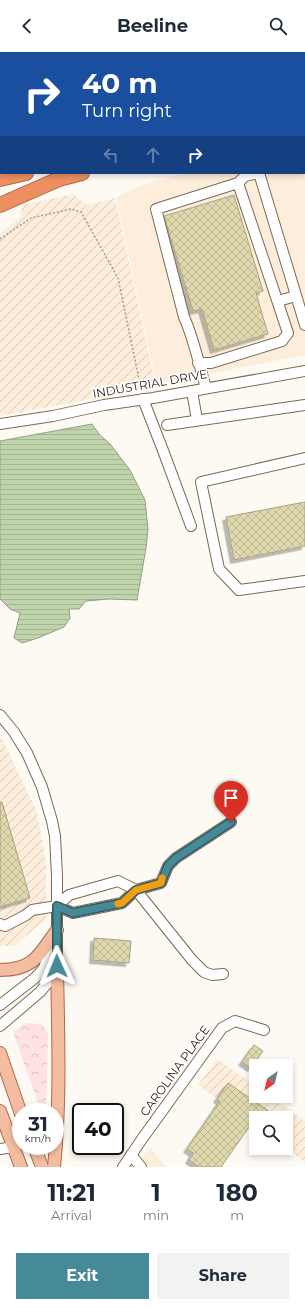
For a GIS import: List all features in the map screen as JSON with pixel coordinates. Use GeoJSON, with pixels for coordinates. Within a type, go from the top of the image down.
{"type":"FeatureCollection","features":[{"type":"Feature","properties":{"kind":"highway"},"geometry":{"type":"LineString","coordinates":[[0,179],[22,174]]}},
{"type":"Feature","properties":{"kind":"highway"},"geometry":{"type":"LineString","coordinates":[[0,205],[59,180],[79,174]]}},
{"type":"Feature","properties":{"kind":"main road"},"geometry":{"type":"LineString","coordinates":[[0,970],[14,970],[26,966],[38,956],[57,930]]}},
{"type":"Feature","properties":{"kind":"main road"},"geometry":{"type":"LineString","coordinates":[[54,1167],[58,1076],[57,966]]}},
{"type":"Feature","properties":{"kind":"main road"},"geometry":{"type":"LineString","coordinates":[[0,1053],[17,1103]]}},
{"type":"Feature","properties":{"kind":"main road"},"geometry":{"type":"LineString","coordinates":[[0,1111],[12,1142]]}},
{"type":"Feature","properties":{"kind":"main road"},"geometry":{"type":"LineString","coordinates":[[17,1155],[21,1167]]}},
{"type":"Feature","properties":{"kind":"main road"},"geometry":{"type":"LineString","coordinates":[[37,1155],[42,1167]]}},
{"type":"Feature","properties":{"kind":"street"},"geometry":{"type":"LineString","coordinates":[[206,388],[184,317],[156,208],[238,183],[245,176],[254,174]]}},
{"type":"Feature","properties":{"kind":"street"},"geometry":{"type":"LineString","coordinates":[[259,174],[305,325]]}},
{"type":"Feature","properties":{"kind":"street"},"geometry":{"type":"LineString","coordinates":[[198,363],[211,363],[282,341],[288,333],[238,183]]}},
{"type":"Feature","properties":{"kind":"street"},"geometry":{"type":"LineString","coordinates":[[278,302],[296,296]]}},
{"type":"Feature","properties":{"kind":"street","name":"INDUSTRIAL DRIVE"},"geometry":{"type":"LineString","coordinates":[[0,424],[53,416],[104,405],[192,391],[305,370]]}},
{"type":"Feature","properties":{"kind":"street"},"geometry":{"type":"LineString","coordinates":[[192,391],[197,420]]}},
{"type":"Feature","properties":{"kind":"street"},"geometry":{"type":"LineString","coordinates":[[143,399],[191,526]]}},
{"type":"Feature","properties":{"kind":"street"},"geometry":{"type":"LineString","coordinates":[[167,425],[305,405]]}},
{"type":"Feature","properties":{"kind":"street"},"geometry":{"type":"LineString","coordinates":[[305,458],[202,482],[219,569],[239,590],[305,581]]}},
{"type":"Feature","properties":{"kind":"street"},"geometry":{"type":"LineString","coordinates":[[0,1026],[40,992],[50,980],[57,966],[56,849],[52,821],[42,787],[27,753],[2,719]]}},
{"type":"Feature","properties":{"kind":"street"},"geometry":{"type":"LineString","coordinates":[[0,924],[5,926],[26,915],[32,910],[57,906],[73,913],[122,903],[136,890],[161,883],[168,866],[176,858],[231,822]]}},
{"type":"Feature","properties":{"kind":"street"},"geometry":{"type":"LineString","coordinates":[[57,906],[69,895],[118,881],[136,890],[192,960],[204,972],[212,975],[223,974]]}},
{"type":"Feature","properties":{"kind":"street"},"geometry":{"type":"LineString","coordinates":[[0,1005],[35,978],[44,968],[57,930]]}},
{"type":"Feature","properties":{"kind":"street","name":"CAROLINA PLACE"},"geometry":{"type":"LineString","coordinates":[[123,1167],[222,1028],[235,1021],[264,1030]]}},
{"type":"Feature","properties":{"kind":"street"},"geometry":{"type":"LineString","coordinates":[[0,1149],[12,1147]]}},
{"type":"Feature","properties":{"kind":"street"},"geometry":{"type":"LineString","coordinates":[[131,1155],[141,1167]]}},
{"type":"Feature","properties":{"kind":"path"},"geometry":{"type":"LineString","coordinates":[[0,239],[31,218],[71,209],[81,212],[118,278],[140,386]]}},
{"type":"Feature","properties":{"kind":"shaded area"},"geometry":{"type":"Polygon","coordinates":[[[181,174],[305,174],[305,355],[157,384],[116,197],[139,186],[181,174]]]}},
{"type":"Feature","properties":{"kind":"shaded area"},"geometry":{"type":"Polygon","coordinates":[[[73,194],[87,205],[115,198],[156,387],[0,416],[0,233],[21,216],[22,205],[73,194]]]}},
{"type":"Feature","properties":{"kind":"shaded area"},"geometry":{"type":"Polygon","coordinates":[[[92,424],[130,470],[145,500],[148,529],[137,600],[109,599],[86,601],[79,609],[69,609],[70,618],[64,627],[22,643],[14,638],[20,613],[10,609],[0,599],[0,441],[92,424]]]}},
{"type":"Feature","properties":{"kind":"shaded area"},"geometry":{"type":"Polygon","coordinates":[[[0,737],[37,812],[46,864],[46,919],[14,946],[0,946],[0,737]]]}},
{"type":"Feature","properties":{"kind":"shaded area"},"geometry":{"type":"Polygon","coordinates":[[[217,1059],[249,1081],[249,1103],[280,1103],[291,1111],[249,1111],[249,1121],[198,1085],[217,1059]]]}},
{"type":"Feature","properties":{"kind":"shaded area"},"geometry":{"type":"Polygon","coordinates":[[[293,1112],[305,1121],[305,1162],[293,1153],[293,1112]]]}},
{"type":"Feature","properties":{"kind":"shaded area"},"geometry":{"type":"Polygon","coordinates":[[[150,1147],[166,1167],[135,1167],[150,1147]]]}},
{"type":"Feature","properties":{"kind":"green space"},"geometry":{"type":"Polygon","coordinates":[[[25,1023],[42,1024],[48,1033],[46,1103],[38,1103],[13,1032],[25,1023]]]}},
{"type":"Feature","properties":{"kind":"building"},"geometry":{"type":"Polygon","coordinates":[[[234,195],[263,291],[256,293],[268,334],[214,350],[202,309],[193,311],[164,216],[234,195]]]}},
{"type":"Feature","properties":{"kind":"building"},"geometry":{"type":"Polygon","coordinates":[[[305,502],[305,546],[234,560],[226,517],[305,502]]]}},
{"type":"Feature","properties":{"kind":"building"},"geometry":{"type":"Polygon","coordinates":[[[2,802],[30,898],[0,907],[0,803],[2,802]]]}},
{"type":"Feature","properties":{"kind":"building"},"geometry":{"type":"Polygon","coordinates":[[[94,938],[131,941],[129,963],[93,960],[94,938]]]}},
{"type":"Feature","properties":{"kind":"building"},"geometry":{"type":"Polygon","coordinates":[[[254,1045],[263,1051],[257,1059],[249,1059],[249,1067],[242,1062],[254,1045]]]}},
{"type":"Feature","properties":{"kind":"building"},"geometry":{"type":"Polygon","coordinates":[[[228,1083],[249,1098],[249,1103],[257,1103],[269,1111],[249,1111],[249,1127],[221,1167],[199,1167],[189,1160],[193,1153],[187,1149],[220,1101],[217,1099],[228,1083]]]}},
{"type":"Feature","properties":{"kind":"slow traffic"},"geometry":{"type":"LineString","coordinates":[[118,904],[122,903],[136,890],[161,883],[162,878]]}},
{"type":"Feature","properties":{"kind":"route"},"geometry":{"type":"LineString","coordinates":[[57,966],[57,906],[73,913],[122,903],[136,890],[161,883],[168,866],[176,858],[231,822]]}}]}
